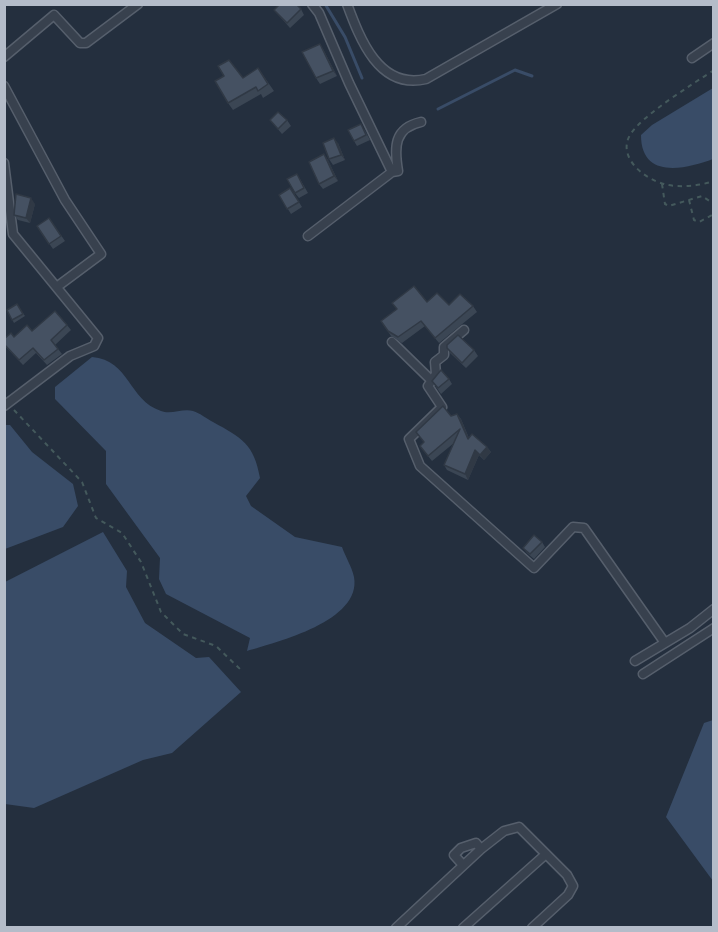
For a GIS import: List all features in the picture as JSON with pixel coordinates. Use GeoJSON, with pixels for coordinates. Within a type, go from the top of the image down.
{"type":"FeatureCollection","features":[{"type":"Feature","properties":{"kind":"street"},"geometry":{"type":"LineString","coordinates":[[312,4],[319,13],[349,83],[392,172]]}},
{"type":"Feature","properties":{"kind":"street"},"geometry":{"type":"LineString","coordinates":[[346,4],[364,47],[376,63],[393,76],[413,82],[426,79],[557,4]]}},
{"type":"Feature","properties":{"kind":"street"},"geometry":{"type":"LineString","coordinates":[[4,57],[54,15],[80,43],[86,44],[136,5]]}},
{"type":"Feature","properties":{"kind":"street"},"geometry":{"type":"LineString","coordinates":[[692,58],[714,43]]}},
{"type":"Feature","properties":{"kind":"street"},"geometry":{"type":"LineString","coordinates":[[4,86],[65,200],[101,254],[58,286]]}},
{"type":"Feature","properties":{"kind":"street"},"geometry":{"type":"LineString","coordinates":[[308,236],[392,172],[398,171],[394,149],[398,136],[409,125],[421,122]]}},
{"type":"Feature","properties":{"kind":"street"},"geometry":{"type":"LineString","coordinates":[[4,163],[13,234],[58,286],[98,338],[94,346],[70,356],[6,404]]}},
{"type":"Feature","properties":{"kind":"street"},"geometry":{"type":"LineString","coordinates":[[464,330],[444,346],[444,355],[435,362],[436,374],[428,386],[442,407],[409,439],[420,466],[534,568],[573,528],[584,528],[665,643]]}},
{"type":"Feature","properties":{"kind":"street"},"geometry":{"type":"LineString","coordinates":[[392,342],[432,381]]}},
{"type":"Feature","properties":{"kind":"street"},"geometry":{"type":"LineString","coordinates":[[635,661],[714,609]]}},
{"type":"Feature","properties":{"kind":"street"},"geometry":{"type":"LineString","coordinates":[[643,674],[714,628]]}},
{"type":"Feature","properties":{"kind":"street"},"geometry":{"type":"LineString","coordinates":[[396,927],[481,849],[504,831],[519,827],[567,875],[573,886],[568,895],[532,927]]}},
{"type":"Feature","properties":{"kind":"street"},"geometry":{"type":"LineString","coordinates":[[463,865],[454,855],[461,848],[476,843],[481,849]]}},
{"type":"Feature","properties":{"kind":"street"},"geometry":{"type":"LineString","coordinates":[[463,927],[546,854]]}},
{"type":"Feature","properties":{"kind":"path"},"geometry":{"type":"LineString","coordinates":[[714,70],[651,115],[631,133],[627,145],[628,158],[642,173],[662,184],[692,186],[714,180]]}},
{"type":"Feature","properties":{"kind":"path"},"geometry":{"type":"LineString","coordinates":[[662,184],[665,204],[676,205],[702,196],[714,204]]}},
{"type":"Feature","properties":{"kind":"path"},"geometry":{"type":"LineString","coordinates":[[689,199],[694,220],[699,222],[714,214]]}},
{"type":"Feature","properties":{"kind":"path"},"geometry":{"type":"LineString","coordinates":[[6,404],[82,482],[96,518],[122,533],[141,562],[161,612],[183,634],[216,646],[240,669]]}},
{"type":"Feature","properties":{"kind":"water"},"geometry":{"type":"Polygon","coordinates":[[[713,88],[713,159],[690,166],[667,168],[648,159],[643,149],[641,135],[652,125],[713,88]]]}},
{"type":"Feature","properties":{"kind":"water"},"geometry":{"type":"Polygon","coordinates":[[[92,357],[114,365],[150,406],[165,412],[189,410],[196,412],[245,443],[254,457],[260,478],[246,496],[251,506],[295,537],[342,547],[354,577],[353,592],[345,606],[315,627],[278,642],[247,651],[250,638],[166,594],[159,579],[160,558],[106,484],[106,451],[55,399],[55,387],[92,357]]]}},
{"type":"Feature","properties":{"kind":"water"},"geometry":{"type":"Polygon","coordinates":[[[4,425],[10,425],[32,452],[73,484],[78,506],[63,527],[5,549],[4,425]]]}},
{"type":"Feature","properties":{"kind":"water"},"geometry":{"type":"Polygon","coordinates":[[[103,532],[127,571],[126,587],[145,623],[196,658],[209,657],[241,692],[172,753],[143,760],[34,808],[5,804],[5,582],[103,532]]]}},
{"type":"Feature","properties":{"kind":"water"},"geometry":{"type":"Polygon","coordinates":[[[714,720],[713,881],[666,817],[704,723],[714,720]]]}},
{"type":"Feature","properties":{"kind":"building"},"geometry":{"type":"Polygon","coordinates":[[[280,4],[296,4],[301,9],[287,23],[274,10],[280,4]]]}},
{"type":"Feature","properties":{"kind":"building"},"geometry":{"type":"Polygon","coordinates":[[[320,44],[333,71],[316,78],[302,52],[320,44]]]}},
{"type":"Feature","properties":{"kind":"building"},"geometry":{"type":"Polygon","coordinates":[[[229,60],[243,78],[258,68],[268,84],[258,91],[256,87],[228,103],[215,81],[224,76],[218,66],[229,60]]]}},
{"type":"Feature","properties":{"kind":"building"},"geometry":{"type":"Polygon","coordinates":[[[278,112],[287,120],[278,129],[270,120],[278,112]]]}},
{"type":"Feature","properties":{"kind":"building"},"geometry":{"type":"Polygon","coordinates":[[[361,124],[366,135],[354,141],[348,130],[361,124]]]}},
{"type":"Feature","properties":{"kind":"building"},"geometry":{"type":"Polygon","coordinates":[[[334,138],[341,155],[329,159],[323,143],[334,138]]]}},
{"type":"Feature","properties":{"kind":"building"},"geometry":{"type":"Polygon","coordinates":[[[324,154],[334,176],[319,184],[309,162],[324,154]]]}},
{"type":"Feature","properties":{"kind":"building"},"geometry":{"type":"Polygon","coordinates":[[[297,174],[304,188],[295,193],[287,179],[297,174]]]}},
{"type":"Feature","properties":{"kind":"building"},"geometry":{"type":"Polygon","coordinates":[[[290,188],[299,202],[287,209],[279,195],[290,188]]]}},
{"type":"Feature","properties":{"kind":"building"},"geometry":{"type":"Polygon","coordinates":[[[16,194],[31,198],[26,218],[14,215],[16,194]]]}},
{"type":"Feature","properties":{"kind":"building"},"geometry":{"type":"Polygon","coordinates":[[[49,218],[61,236],[49,244],[37,226],[49,218]]]}},
{"type":"Feature","properties":{"kind":"building"},"geometry":{"type":"Polygon","coordinates":[[[414,286],[427,302],[437,293],[449,305],[460,294],[473,306],[435,338],[421,321],[398,337],[388,331],[381,321],[397,309],[392,303],[414,286]]]}},
{"type":"Feature","properties":{"kind":"building"},"geometry":{"type":"Polygon","coordinates":[[[17,304],[23,314],[12,320],[7,310],[17,304]]]}},
{"type":"Feature","properties":{"kind":"building"},"geometry":{"type":"Polygon","coordinates":[[[55,311],[67,325],[51,340],[58,349],[44,360],[33,348],[19,360],[4,344],[4,339],[11,333],[14,337],[27,325],[32,331],[55,311]]]}},
{"type":"Feature","properties":{"kind":"building"},"geometry":{"type":"Polygon","coordinates":[[[458,335],[474,350],[462,363],[447,348],[447,345],[458,335]]]}},
{"type":"Feature","properties":{"kind":"building"},"geometry":{"type":"Polygon","coordinates":[[[441,370],[449,379],[438,388],[432,381],[441,370]]]}},
{"type":"Feature","properties":{"kind":"building"},"geometry":{"type":"Polygon","coordinates":[[[443,406],[451,416],[457,414],[468,439],[472,434],[487,447],[480,455],[475,450],[465,474],[444,465],[460,429],[428,456],[420,446],[424,442],[416,432],[443,406]]]}},
{"type":"Feature","properties":{"kind":"building"},"geometry":{"type":"Polygon","coordinates":[[[534,535],[542,542],[530,554],[523,548],[534,535]]]}},
{"type":"Feature","properties":{"kind":"waterway"},"geometry":{"type":"LineString","coordinates":[[325,4],[345,37],[362,78]]}},
{"type":"Feature","properties":{"kind":"waterway"},"geometry":{"type":"LineString","coordinates":[[438,109],[515,70],[532,76]]}}]}
